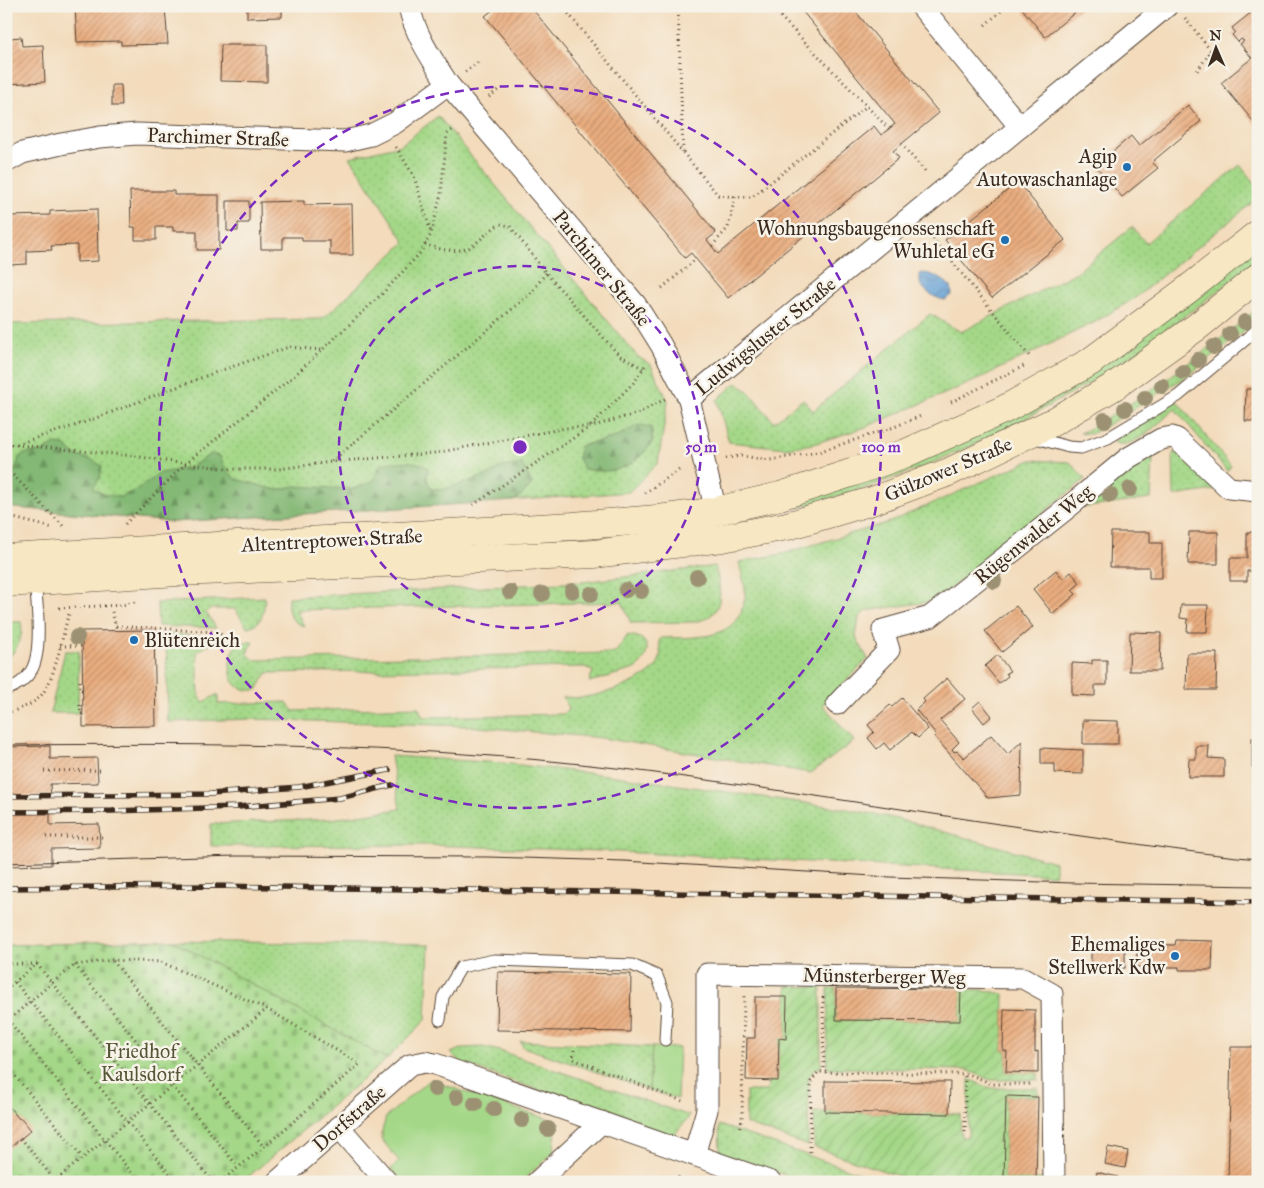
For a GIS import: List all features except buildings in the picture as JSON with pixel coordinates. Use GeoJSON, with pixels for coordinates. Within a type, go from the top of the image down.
{"type":"FeatureCollection","features":[{"type":"Feature","properties":{"kind":"main road","name":"Gülzower Straße"},"geometry":{"type":"LineString","coordinates":[[657,519],[716,511],[780,496],[906,453],[1005,409],[1090,362],[1187,290],[1258,234]]}},
{"type":"Feature","properties":{"kind":"main road","name":"Gülzower Straße"},"geometry":{"type":"LineString","coordinates":[[594,554],[722,538],[787,526],[872,501],[949,472],[1026,436],[1113,388],[1198,326],[1258,277]]}},
{"type":"Feature","properties":{"kind":"main road","name":"Parchimer Straße"},"geometry":{"type":"LineString","coordinates":[[716,511],[722,538]]}},
{"type":"Feature","properties":{"kind":"main road","name":"Altentreptower Straße"},"geometry":{"type":"LineString","coordinates":[[6,583],[34,569],[460,533],[657,519]]}},
{"type":"Feature","properties":{"kind":"main road","name":"Altentreptower Straße"},"geometry":{"type":"LineString","coordinates":[[6,558],[34,569],[197,571],[594,554]]}},
{"type":"Feature","properties":{"kind":"street","name":"Parchimer Straße"},"geometry":{"type":"LineString","coordinates":[[409,6],[413,23],[429,54],[448,84],[636,305],[661,344],[716,511]]}},
{"type":"Feature","properties":{"kind":"street"},"geometry":{"type":"LineString","coordinates":[[921,6],[1020,127]]}},
{"type":"Feature","properties":{"kind":"street","name":"Ludwigsluster Straße"},"geometry":{"type":"LineString","coordinates":[[680,397],[1020,127],[1174,10]]}},
{"type":"Feature","properties":{"kind":"street","name":"Parchimer Straße"},"geometry":{"type":"LineString","coordinates":[[6,162],[22,153],[54,146],[100,137],[137,134],[344,141],[371,135],[395,123],[448,84]]}},
{"type":"Feature","properties":{"kind":"street","name":"Rügenwalder Weg"},"geometry":{"type":"LineString","coordinates":[[837,704],[889,650],[883,630],[930,617],[1128,458],[1161,439],[1172,437],[1181,441],[1230,488],[1258,491]]}},
{"type":"Feature","properties":{"kind":"street","name":"Münsterberger Weg"},"geometry":{"type":"LineString","coordinates":[[694,1155],[706,1110],[707,974],[1023,978],[1052,994],[1054,1182]]}},
{"type":"Feature","properties":{"kind":"street","name":"Dorfstraße"},"geometry":{"type":"LineString","coordinates":[[277,1182],[410,1065],[425,1062],[602,1122]]}},
{"type":"Feature","properties":{"kind":"street"},"geometry":{"type":"LineString","coordinates":[[537,1182],[602,1122],[771,1182]]}},
{"type":"Feature","properties":{"kind":"street"},"geometry":{"type":"LineString","coordinates":[[339,1127],[387,1182]]}},
{"type":"Feature","properties":{"kind":"lane"},"geometry":{"type":"LineString","coordinates":[[1026,436],[1080,448],[1108,438],[1178,396],[1258,329]]}},
{"type":"Feature","properties":{"kind":"lane"},"geometry":{"type":"LineString","coordinates":[[6,690],[18,685],[32,670],[38,632],[34,569]]}},
{"type":"Feature","properties":{"kind":"lane"},"geometry":{"type":"LineString","coordinates":[[440,1020],[443,997],[461,967],[494,960],[632,965],[657,976],[667,1002],[664,1040]]}},
{"type":"Feature","properties":{"kind":"path"},"geometry":{"type":"LineString","coordinates":[[562,6],[718,195],[752,197],[867,106]]}},
{"type":"Feature","properties":{"kind":"path"},"geometry":{"type":"LineString","coordinates":[[678,6],[683,153]]}},
{"type":"Feature","properties":{"kind":"path"},"geometry":{"type":"LineString","coordinates":[[770,6],[889,129]]}},
{"type":"Feature","properties":{"kind":"path"},"geometry":{"type":"LineString","coordinates":[[985,25],[1007,6]]}},
{"type":"Feature","properties":{"kind":"path"},"geometry":{"type":"LineString","coordinates":[[1174,10],[1211,50],[1197,71]]}},
{"type":"Feature","properties":{"kind":"path"},"geometry":{"type":"LineString","coordinates":[[125,524],[185,464],[295,375],[382,294],[421,252],[431,234],[441,194],[447,134]]}},
{"type":"Feature","properties":{"kind":"path"},"geometry":{"type":"LineString","coordinates":[[395,144],[414,176],[431,234]]}},
{"type":"Feature","properties":{"kind":"path"},"geometry":{"type":"LineString","coordinates":[[901,144],[925,171]]}},
{"type":"Feature","properties":{"kind":"path"},"geometry":{"type":"LineString","coordinates":[[712,246],[728,228],[735,197]]}},
{"type":"Feature","properties":{"kind":"path"},"geometry":{"type":"LineString","coordinates":[[426,244],[436,249],[447,251],[470,247],[489,230],[500,224],[510,226],[546,272],[619,355],[644,369]]}},
{"type":"Feature","properties":{"kind":"path"},"geometry":{"type":"LineString","coordinates":[[946,254],[1030,357]]}},
{"type":"Feature","properties":{"kind":"path"},"geometry":{"type":"LineString","coordinates":[[662,288],[696,259]]}},
{"type":"Feature","properties":{"kind":"path"},"geometry":{"type":"LineString","coordinates":[[331,462],[530,294],[546,272]]}},
{"type":"Feature","properties":{"kind":"path"},"geometry":{"type":"LineString","coordinates":[[14,445],[83,423],[210,374],[289,347],[322,350]]}},
{"type":"Feature","properties":{"kind":"path"},"geometry":{"type":"LineString","coordinates":[[471,507],[590,428],[644,369],[647,362]]}},
{"type":"Feature","properties":{"kind":"path"},"geometry":{"type":"LineString","coordinates":[[949,403],[1032,362]]}},
{"type":"Feature","properties":{"kind":"path"},"geometry":{"type":"LineString","coordinates":[[6,444],[135,456],[234,469],[270,469],[435,453],[566,428],[590,428],[640,413],[680,397]]}},
{"type":"Feature","properties":{"kind":"path"},"geometry":{"type":"LineString","coordinates":[[723,458],[741,456],[770,460],[818,452],[894,427],[931,411]]}},
{"type":"Feature","properties":{"kind":"path"},"geometry":{"type":"LineString","coordinates":[[6,468],[64,527]]}},
{"type":"Feature","properties":{"kind":"path"},"geometry":{"type":"LineString","coordinates":[[6,516],[66,532]]}},
{"type":"Feature","properties":{"kind":"path"},"geometry":{"type":"LineString","coordinates":[[63,608],[123,606],[140,601]]}},
{"type":"Feature","properties":{"kind":"path"},"geometry":{"type":"LineString","coordinates":[[112,612],[117,628],[217,632],[231,641]]}},
{"type":"Feature","properties":{"kind":"path"},"geometry":{"type":"LineString","coordinates":[[79,633],[79,640],[82,640]]}},
{"type":"Feature","properties":{"kind":"path"},"geometry":{"type":"LineString","coordinates":[[60,646],[82,646]]}},
{"type":"Feature","properties":{"kind":"path"},"geometry":{"type":"LineString","coordinates":[[80,681],[80,690],[82,690]]}},
{"type":"Feature","properties":{"kind":"path"},"geometry":{"type":"LineString","coordinates":[[80,705],[80,714],[83,714]]}},
{"type":"Feature","properties":{"kind":"path"},"geometry":{"type":"LineString","coordinates":[[44,771],[103,770]]}},
{"type":"Feature","properties":{"kind":"path"},"geometry":{"type":"LineString","coordinates":[[46,837],[103,837]]}},
{"type":"Feature","properties":{"kind":"path"},"geometry":{"type":"LineString","coordinates":[[112,960],[264,1147]]}},
{"type":"Feature","properties":{"kind":"path"},"geometry":{"type":"LineString","coordinates":[[139,1182],[7,1021],[75,965],[112,960],[161,962],[267,1009],[360,1064],[264,1147],[220,1182]]}},
{"type":"Feature","properties":{"kind":"path"},"geometry":{"type":"LineString","coordinates":[[6,964],[38,964]]}},
{"type":"Feature","properties":{"kind":"path"},"geometry":{"type":"LineString","coordinates":[[6,989],[38,964]]}},
{"type":"Feature","properties":{"kind":"path"},"geometry":{"type":"LineString","coordinates":[[38,964],[213,1182]]}},
{"type":"Feature","properties":{"kind":"path"},"geometry":{"type":"LineString","coordinates":[[75,965],[238,1167]]}},
{"type":"Feature","properties":{"kind":"path"},"geometry":{"type":"LineString","coordinates":[[740,1128],[742,1120],[744,974]]}},
{"type":"Feature","properties":{"kind":"path"},"geometry":{"type":"LineString","coordinates":[[15,982],[176,1182]]}},
{"type":"Feature","properties":{"kind":"path"},"geometry":{"type":"LineString","coordinates":[[823,995],[824,1071]]}},
{"type":"Feature","properties":{"kind":"path"},"geometry":{"type":"LineString","coordinates":[[21,1138],[55,1181],[267,1009]]}},
{"type":"Feature","properties":{"kind":"path"},"geometry":{"type":"LineString","coordinates":[[574,1050],[573,1059],[706,1110]]}},
{"type":"Feature","properties":{"kind":"path"},"geometry":{"type":"LineString","coordinates":[[6,1065],[82,1158]]}},
{"type":"Feature","properties":{"kind":"path"},"geometry":{"type":"LineString","coordinates":[[810,1152],[811,1082],[818,1072],[969,1074],[992,1084],[1053,1084]]}},
{"type":"Feature","properties":{"kind":"path"},"geometry":{"type":"LineString","coordinates":[[964,1132],[965,1074]]}},
{"type":"Feature","properties":{"kind":"green space"},"geometry":{"type":"Polygon","coordinates":[[[438,116],[637,356],[651,365],[668,401],[658,463],[629,492],[173,522],[6,507],[6,324],[321,319],[405,242],[350,157],[401,145],[438,116]]]}},
{"type":"Feature","properties":{"kind":"green space"},"geometry":{"type":"Polygon","coordinates":[[[1240,165],[1258,188],[1258,198],[1135,298],[1095,322],[970,383],[866,427],[813,444],[786,448],[729,442],[717,400],[736,383],[748,391],[774,422],[803,399],[813,411],[930,314],[961,332],[1077,272],[1132,227],[1146,243],[1240,165]]]}},
{"type":"Feature","properties":{"kind":"green space"},"geometry":{"type":"Polygon","coordinates":[[[1258,246],[1258,258],[1221,289],[1135,353],[1083,387],[991,437],[923,467],[865,488],[797,508],[795,499],[919,459],[1258,246]]]}},
{"type":"Feature","properties":{"kind":"green space"},"geometry":{"type":"Polygon","coordinates":[[[1258,308],[1258,320],[1190,374],[1101,429],[1090,434],[1080,433],[1095,426],[1136,400],[1213,344],[1258,308]]]}},
{"type":"Feature","properties":{"kind":"green space"},"geometry":{"type":"Polygon","coordinates":[[[1176,400],[1231,466],[1227,471],[1175,409],[1139,439],[1130,443],[1115,443],[1114,441],[1176,400]]]}},
{"type":"Feature","properties":{"kind":"green space"},"geometry":{"type":"Polygon","coordinates":[[[638,425],[651,427],[653,441],[639,458],[615,470],[595,471],[584,469],[578,459],[580,446],[616,437],[638,425]]]}},
{"type":"Feature","properties":{"kind":"green space"},"geometry":{"type":"Polygon","coordinates":[[[55,444],[65,445],[74,455],[92,460],[102,466],[100,478],[93,488],[103,494],[120,497],[138,489],[160,473],[190,468],[210,454],[220,456],[226,470],[236,479],[277,490],[295,486],[353,489],[373,481],[381,464],[399,462],[418,463],[428,468],[427,479],[431,489],[445,489],[491,474],[501,467],[522,464],[532,484],[514,501],[173,522],[6,507],[6,477],[15,470],[20,456],[27,453],[42,452],[55,444]]]}},
{"type":"Feature","properties":{"kind":"green space"},"geometry":{"type":"Polygon","coordinates":[[[1173,453],[1177,453],[1198,470],[1214,490],[1174,496],[1173,453]]]}},
{"type":"Feature","properties":{"kind":"green space"},"geometry":{"type":"Polygon","coordinates":[[[1153,457],[1151,499],[1088,507],[1079,506],[1153,457]]]}},
{"type":"Feature","properties":{"kind":"green space"},"geometry":{"type":"Polygon","coordinates":[[[1031,460],[1070,462],[1085,479],[935,601],[865,611],[859,618],[856,637],[868,659],[823,705],[854,741],[811,773],[602,738],[468,726],[251,719],[168,722],[166,634],[216,637],[216,640],[197,652],[199,696],[204,702],[218,694],[218,704],[287,702],[293,711],[418,707],[423,717],[563,714],[569,709],[563,697],[579,698],[610,691],[634,682],[653,670],[660,658],[659,641],[661,638],[688,638],[714,634],[734,622],[741,612],[745,597],[739,562],[782,554],[890,522],[1031,460]]]}},
{"type":"Feature","properties":{"kind":"green space"},"geometry":{"type":"Polygon","coordinates":[[[715,566],[720,593],[717,608],[705,619],[694,622],[631,623],[622,602],[296,610],[304,626],[292,619],[288,607],[288,597],[582,582],[715,566]]]}},
{"type":"Feature","properties":{"kind":"green space"},"geometry":{"type":"Polygon","coordinates":[[[265,597],[262,616],[252,626],[247,627],[235,609],[211,609],[206,612],[216,628],[158,626],[157,603],[265,597]]]}},
{"type":"Feature","properties":{"kind":"green space"},"geometry":{"type":"Polygon","coordinates":[[[6,622],[21,622],[22,628],[19,643],[6,660],[6,622]]]}},
{"type":"Feature","properties":{"kind":"green space"},"geometry":{"type":"Polygon","coordinates":[[[628,635],[640,638],[646,645],[647,650],[642,663],[635,669],[589,682],[593,671],[585,667],[267,673],[257,690],[250,690],[240,687],[233,681],[230,670],[230,659],[235,647],[247,642],[253,642],[247,653],[254,660],[615,653],[628,635]]]}},
{"type":"Feature","properties":{"kind":"green space"},"geometry":{"type":"Polygon","coordinates":[[[65,651],[79,651],[78,713],[50,713],[65,651]]]}},
{"type":"Feature","properties":{"kind":"green space"},"geometry":{"type":"Polygon","coordinates":[[[391,756],[502,763],[615,776],[847,809],[893,818],[1055,862],[1055,875],[601,851],[425,845],[211,846],[211,824],[331,819],[400,809],[391,756]]]}},
{"type":"Feature","properties":{"kind":"green space"},"geometry":{"type":"Polygon","coordinates":[[[173,941],[429,945],[426,1020],[387,1059],[173,941]]]}},
{"type":"Feature","properties":{"kind":"green space","name":"Friedhof Kaulsdorf"},"geometry":{"type":"Polygon","coordinates":[[[173,941],[387,1059],[242,1182],[6,1182],[6,945],[173,941]]]}},
{"type":"Feature","properties":{"kind":"green space"},"geometry":{"type":"Polygon","coordinates":[[[787,986],[821,987],[821,1068],[815,1068],[809,1076],[808,1146],[746,1124],[746,1091],[767,1091],[768,1081],[778,1080],[779,1038],[786,1038],[787,986]]]}},
{"type":"Feature","properties":{"kind":"green space"},"geometry":{"type":"Polygon","coordinates":[[[828,988],[836,988],[836,1020],[960,1021],[961,989],[984,990],[1004,994],[1003,1051],[1007,1051],[1006,1072],[1038,1073],[1038,1080],[990,1080],[967,1070],[827,1068],[828,988]]]}},
{"type":"Feature","properties":{"kind":"green space"},"geometry":{"type":"Polygon","coordinates":[[[520,1041],[652,1047],[649,1090],[523,1047],[520,1041]]]}},
{"type":"Feature","properties":{"kind":"green space"},"geometry":{"type":"Polygon","coordinates":[[[483,1047],[500,1051],[690,1116],[673,1136],[469,1066],[460,1062],[451,1053],[464,1048],[483,1047]]]}},
{"type":"Feature","properties":{"kind":"green space"},"geometry":{"type":"Polygon","coordinates":[[[652,1047],[679,1048],[677,1099],[649,1090],[652,1047]]]}},
{"type":"Feature","properties":{"kind":"green space"},"geometry":{"type":"Polygon","coordinates":[[[969,1079],[989,1088],[1038,1088],[1038,1097],[1006,1096],[1004,1179],[1047,1179],[1046,1182],[916,1182],[814,1147],[814,1112],[960,1114],[961,1137],[968,1137],[969,1079]]]}},
{"type":"Feature","properties":{"kind":"green space"},"geometry":{"type":"Polygon","coordinates":[[[429,1080],[551,1120],[556,1131],[553,1153],[521,1182],[403,1182],[391,1169],[399,1161],[382,1140],[382,1131],[386,1117],[429,1080]]]}},
{"type":"Feature","properties":{"kind":"green space"},"geometry":{"type":"Polygon","coordinates":[[[719,1125],[885,1182],[805,1182],[720,1153],[719,1125]]]}},
{"type":"Feature","properties":{"kind":"water"},"geometry":{"type":"Polygon","coordinates":[[[920,274],[935,276],[945,282],[951,287],[952,295],[945,300],[937,298],[928,292],[920,284],[920,274]]]}},
{"type":"Feature","properties":{"kind":"tram line"},"geometry":{"type":"LineString","coordinates":[[6,745],[253,745],[417,751],[581,764],[769,789],[1215,855],[1258,859]]}},
{"type":"Feature","properties":{"kind":"tram line"},"geometry":{"type":"LineString","coordinates":[[6,863],[236,856],[488,857],[624,861],[890,877],[1073,883],[1258,886]]}},
{"type":"Feature","properties":{"kind":"railway"},"geometry":{"type":"LineString","coordinates":[[6,796],[211,794],[299,787],[389,770]]}},
{"type":"Feature","properties":{"kind":"railway"},"geometry":{"type":"LineString","coordinates":[[6,812],[238,807],[340,798],[392,785]]}},
{"type":"Feature","properties":{"kind":"railway"},"geometry":{"type":"LineString","coordinates":[[6,888],[207,886],[1258,902]]}},
{"type":"Feature","properties":{"kind":"place","name":"Agip Autowaschanlage"},"geometry":{"type":"Point","coordinates":[1127,167]}},
{"type":"Feature","properties":{"kind":"place","name":"Wohnungsbaugenossenschaft Wuhletal eG"},"geometry":{"type":"Point","coordinates":[1005,240]}},
{"type":"Feature","properties":{"kind":"place","name":"Blütenreich"},"geometry":{"type":"Point","coordinates":[134,640]}},
{"type":"Feature","properties":{"kind":"place","name":"Ehemaliges Stellwerk Kdw"},"geometry":{"type":"Point","coordinates":[1175,956]}}]}
